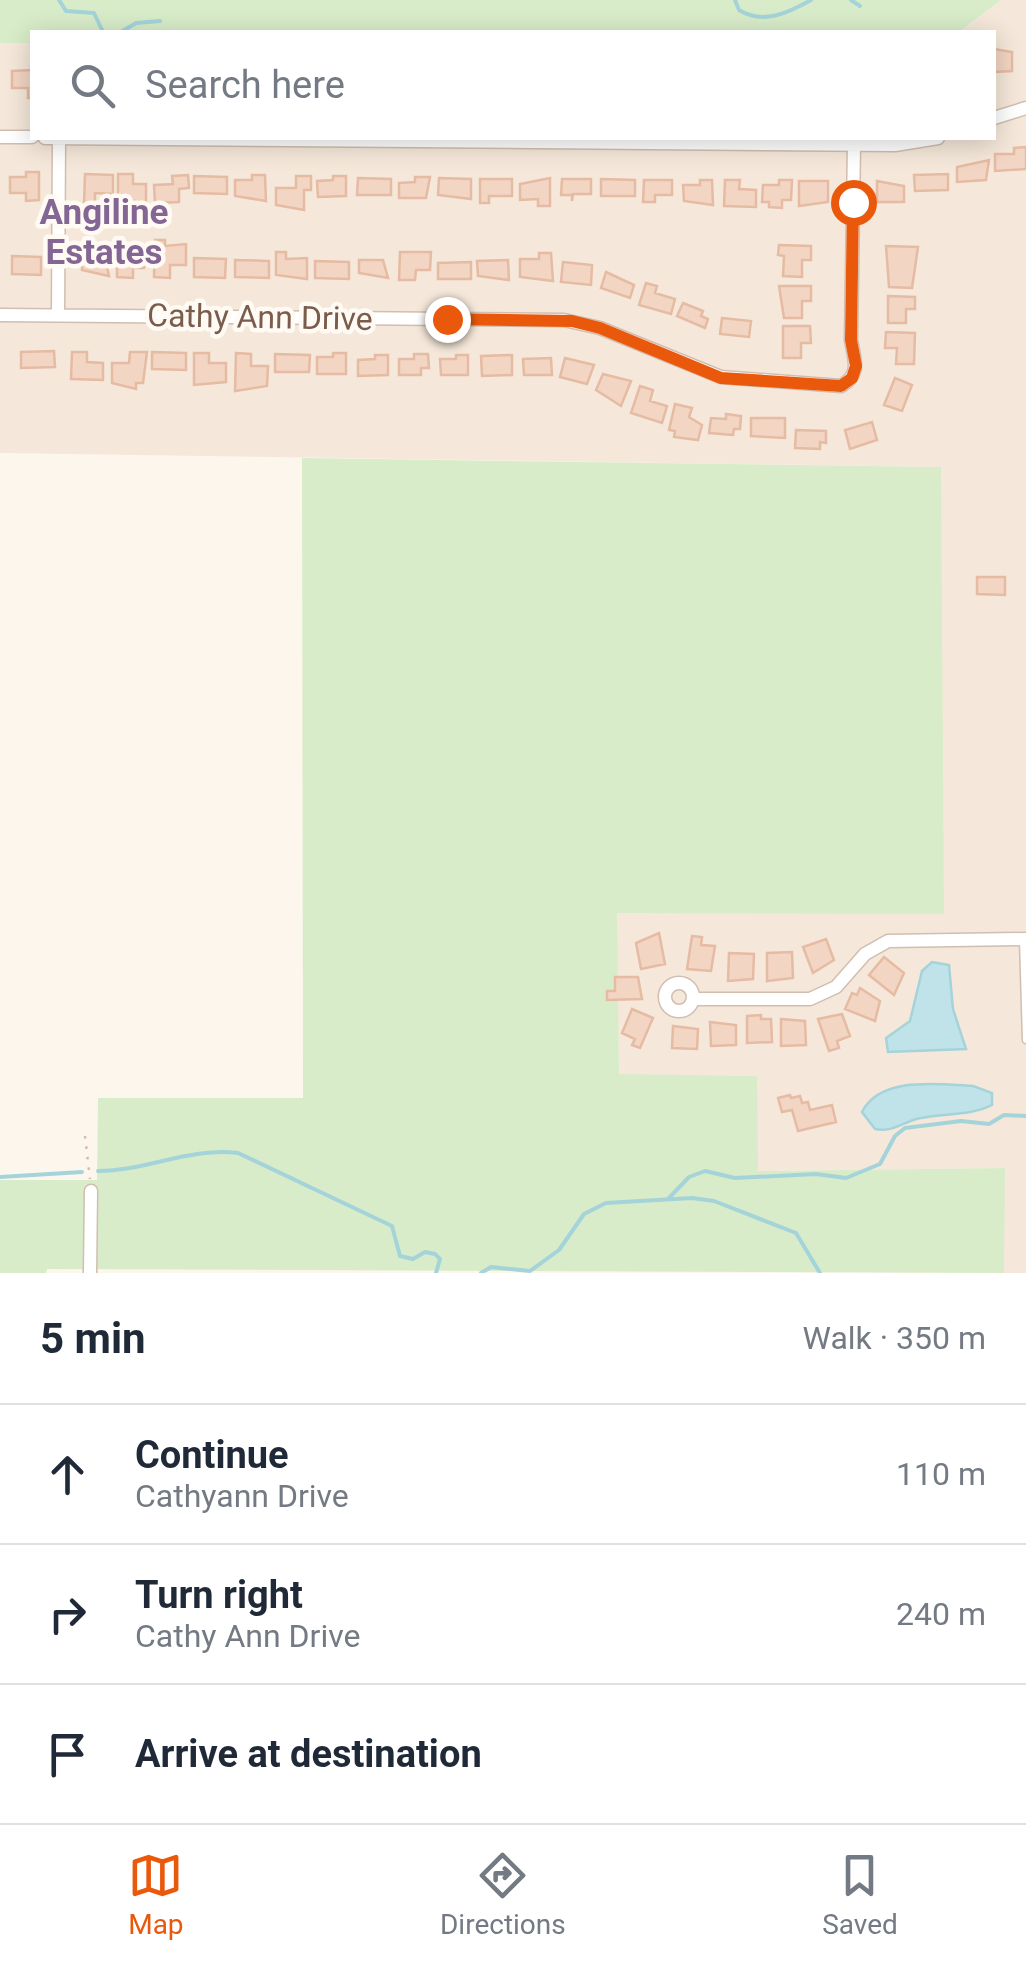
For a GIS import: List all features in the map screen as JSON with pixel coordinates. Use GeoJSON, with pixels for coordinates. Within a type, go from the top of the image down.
{"type":"FeatureCollection","features":[{"type":"Feature","properties":{"kind":"street"},"geometry":{"type":"LineString","coordinates":[[996,117],[1026,108]]}},
{"type":"Feature","properties":{"kind":"street"},"geometry":{"type":"LineString","coordinates":[[0,137],[30,138]]}},
{"type":"Feature","properties":{"kind":"street"},"geometry":{"type":"LineString","coordinates":[[58,315],[59,140]]}},
{"type":"Feature","properties":{"kind":"street"},"geometry":{"type":"LineString","coordinates":[[286,140],[854,145],[926,140]]}},
{"type":"Feature","properties":{"kind":"street","name":"Cathy Ann Drive"},"geometry":{"type":"LineString","coordinates":[[0,314],[564,320],[600,328],[734,380],[809,382],[834,388],[846,384],[856,366],[851,340],[854,145]]}},
{"type":"Feature","properties":{"kind":"street"},"geometry":{"type":"LineString","coordinates":[[694,999],[810,999],[836,987],[865,954],[888,941],[1024,938]]}},
{"type":"Feature","properties":{"kind":"street"},"geometry":{"type":"LineString","coordinates":[[90,1273],[91,1191]]}},
{"type":"Feature","properties":{"kind":"lane"},"geometry":{"type":"LineString","coordinates":[[1024,938],[1026,1040]]}},
{"type":"Feature","properties":{"kind":"path"},"geometry":{"type":"LineString","coordinates":[[85,1136],[91,1191]]}},
{"type":"Feature","properties":{"kind":"shaded area"},"geometry":{"type":"Polygon","coordinates":[[[1001,0],[1026,0],[1026,1273],[1004,1273],[1004,1168],[757,1171],[756,1076],[619,1075],[616,913],[940,467],[0,453],[0,43],[30,43],[30,140],[996,140],[996,30],[962,30],[1001,0]]]}},
{"type":"Feature","properties":{"kind":"green space"},"geometry":{"type":"Polygon","coordinates":[[[0,0],[1001,0],[962,30],[30,30],[30,43],[0,43],[0,0]]]}},
{"type":"Feature","properties":{"kind":"green space"},"geometry":{"type":"Polygon","coordinates":[[[302,458],[941,467],[944,914],[617,913],[619,1074],[757,1076],[758,1171],[1005,1168],[1004,1273],[47,1269],[46,1273],[0,1273],[0,1180],[97,1180],[98,1098],[303,1098],[302,458]]]}},
{"type":"Feature","properties":{"kind":"water"},"geometry":{"type":"Polygon","coordinates":[[[932,962],[949,965],[953,1009],[966,1049],[888,1052],[886,1038],[910,1021],[922,971],[932,962]]]}},
{"type":"Feature","properties":{"kind":"water"},"geometry":{"type":"Polygon","coordinates":[[[973,1086],[992,1093],[992,1105],[881,1130],[875,1129],[862,1112],[871,1100],[896,1087],[973,1086]]]}},
{"type":"Feature","properties":{"kind":"building"},"geometry":{"type":"Polygon","coordinates":[[[996,49],[1012,52],[1012,71],[996,72],[996,49]]]}},
{"type":"Feature","properties":{"kind":"building"},"geometry":{"type":"Polygon","coordinates":[[[30,70],[30,98],[28,88],[12,88],[12,71],[30,70]]]}},
{"type":"Feature","properties":{"kind":"building"},"geometry":{"type":"Polygon","coordinates":[[[1026,147],[1026,169],[995,171],[995,154],[1014,154],[1014,148],[1026,147]]]}},
{"type":"Feature","properties":{"kind":"building"},"geometry":{"type":"Polygon","coordinates":[[[989,160],[986,180],[957,182],[957,167],[989,160]]]}},
{"type":"Feature","properties":{"kind":"building"},"geometry":{"type":"Polygon","coordinates":[[[26,172],[39,172],[39,200],[26,201],[26,193],[10,193],[10,177],[26,177],[26,172]]]}},
{"type":"Feature","properties":{"kind":"building"},"geometry":{"type":"Polygon","coordinates":[[[85,174],[113,175],[113,194],[95,193],[95,204],[84,204],[85,174]]]}},
{"type":"Feature","properties":{"kind":"building"},"geometry":{"type":"Polygon","coordinates":[[[118,174],[133,174],[133,184],[146,184],[146,212],[135,212],[135,201],[118,201],[118,174]]]}},
{"type":"Feature","properties":{"kind":"building"},"geometry":{"type":"Polygon","coordinates":[[[948,174],[948,190],[915,191],[914,175],[948,174]]]}},
{"type":"Feature","properties":{"kind":"building"},"geometry":{"type":"Polygon","coordinates":[[[188,175],[189,188],[179,189],[179,202],[155,203],[154,185],[173,184],[172,176],[188,175]]]}},
{"type":"Feature","properties":{"kind":"building"},"geometry":{"type":"Polygon","coordinates":[[[252,175],[265,175],[266,201],[235,196],[235,180],[252,180],[252,175]]]}},
{"type":"Feature","properties":{"kind":"building"},"geometry":{"type":"Polygon","coordinates":[[[194,176],[227,177],[227,194],[194,193],[194,176]]]}},
{"type":"Feature","properties":{"kind":"building"},"geometry":{"type":"Polygon","coordinates":[[[296,176],[311,176],[311,190],[304,190],[304,210],[276,205],[276,188],[296,188],[296,176]]]}},
{"type":"Feature","properties":{"kind":"building"},"geometry":{"type":"Polygon","coordinates":[[[333,176],[346,176],[346,196],[318,197],[317,181],[333,180],[333,176]]]}},
{"type":"Feature","properties":{"kind":"building"},"geometry":{"type":"Polygon","coordinates":[[[415,177],[430,177],[426,198],[399,198],[399,183],[415,182],[415,177]]]}},
{"type":"Feature","properties":{"kind":"building"},"geometry":{"type":"Polygon","coordinates":[[[358,178],[391,179],[391,195],[357,195],[358,178]]]}},
{"type":"Feature","properties":{"kind":"building"},"geometry":{"type":"Polygon","coordinates":[[[439,178],[471,179],[471,199],[438,195],[439,178]]]}},
{"type":"Feature","properties":{"kind":"building"},"geometry":{"type":"Polygon","coordinates":[[[550,178],[550,206],[538,206],[538,199],[520,200],[520,184],[550,178]]]}},
{"type":"Feature","properties":{"kind":"building"},"geometry":{"type":"Polygon","coordinates":[[[480,179],[512,179],[512,196],[489,196],[489,203],[480,203],[480,179]]]}},
{"type":"Feature","properties":{"kind":"building"},"geometry":{"type":"Polygon","coordinates":[[[562,179],[591,179],[591,194],[573,194],[572,201],[572,195],[561,195],[562,179]]]}},
{"type":"Feature","properties":{"kind":"building"},"geometry":{"type":"Polygon","coordinates":[[[601,179],[635,180],[635,196],[601,196],[601,179]]]}},
{"type":"Feature","properties":{"kind":"building"},"geometry":{"type":"Polygon","coordinates":[[[644,180],[672,180],[672,195],[655,195],[655,202],[643,202],[644,180]]]}},
{"type":"Feature","properties":{"kind":"building"},"geometry":{"type":"Polygon","coordinates":[[[700,180],[712,180],[713,205],[684,201],[683,185],[700,185],[700,180]]]}},
{"type":"Feature","properties":{"kind":"building"},"geometry":{"type":"Polygon","coordinates":[[[725,180],[740,180],[739,189],[756,190],[756,207],[724,206],[725,180]]]}},
{"type":"Feature","properties":{"kind":"building"},"geometry":{"type":"Polygon","coordinates":[[[779,180],[792,180],[791,200],[782,200],[782,208],[769,207],[769,202],[762,202],[763,185],[779,185],[779,180]]]}},
{"type":"Feature","properties":{"kind":"building"},"geometry":{"type":"Polygon","coordinates":[[[799,181],[828,181],[828,202],[799,206],[799,181]]]}},
{"type":"Feature","properties":{"kind":"building"},"geometry":{"type":"Polygon","coordinates":[[[877,181],[904,186],[904,202],[877,202],[877,181]]]}},
{"type":"Feature","properties":{"kind":"building"},"geometry":{"type":"Polygon","coordinates":[[[155,240],[165,240],[165,246],[186,244],[186,265],[170,265],[170,278],[154,277],[155,240]]]}},
{"type":"Feature","properties":{"kind":"building"},"geometry":{"type":"Polygon","coordinates":[[[117,244],[148,248],[144,268],[133,268],[133,278],[117,277],[117,244]]]}},
{"type":"Feature","properties":{"kind":"building"},"geometry":{"type":"Polygon","coordinates":[[[779,245],[811,246],[811,260],[802,260],[802,277],[783,276],[784,256],[778,255],[779,245]]]}},
{"type":"Feature","properties":{"kind":"building"},"geometry":{"type":"Polygon","coordinates":[[[886,246],[918,247],[912,288],[889,287],[886,246]]]}},
{"type":"Feature","properties":{"kind":"building"},"geometry":{"type":"Polygon","coordinates":[[[276,252],[286,252],[286,259],[307,258],[307,279],[276,275],[276,252]]]}},
{"type":"Feature","properties":{"kind":"building"},"geometry":{"type":"Polygon","coordinates":[[[400,252],[431,252],[430,270],[416,270],[415,280],[399,280],[400,252]]]}},
{"type":"Feature","properties":{"kind":"building"},"geometry":{"type":"Polygon","coordinates":[[[539,253],[551,253],[553,281],[520,277],[520,259],[539,259],[539,253]]]}},
{"type":"Feature","properties":{"kind":"building"},"geometry":{"type":"Polygon","coordinates":[[[12,256],[41,257],[41,275],[12,274],[12,256]]]}},
{"type":"Feature","properties":{"kind":"building"},"geometry":{"type":"Polygon","coordinates":[[[82,258],[105,258],[109,276],[82,270],[82,258]]]}},
{"type":"Feature","properties":{"kind":"building"},"geometry":{"type":"Polygon","coordinates":[[[194,258],[226,259],[225,278],[194,277],[194,258]]]}},
{"type":"Feature","properties":{"kind":"building"},"geometry":{"type":"Polygon","coordinates":[[[235,260],[269,261],[269,278],[235,277],[235,260]]]}},
{"type":"Feature","properties":{"kind":"building"},"geometry":{"type":"Polygon","coordinates":[[[359,260],[383,260],[388,278],[359,273],[359,260]]]}},
{"type":"Feature","properties":{"kind":"building"},"geometry":{"type":"Polygon","coordinates":[[[508,260],[509,280],[478,276],[477,261],[508,260]]]}},
{"type":"Feature","properties":{"kind":"building"},"geometry":{"type":"Polygon","coordinates":[[[315,261],[349,262],[349,279],[315,278],[315,261]]]}},
{"type":"Feature","properties":{"kind":"building"},"geometry":{"type":"Polygon","coordinates":[[[471,262],[471,279],[438,279],[438,263],[471,262]]]}},
{"type":"Feature","properties":{"kind":"building"},"geometry":{"type":"Polygon","coordinates":[[[563,262],[592,265],[591,285],[561,282],[563,262]]]}},
{"type":"Feature","properties":{"kind":"building"},"geometry":{"type":"Polygon","coordinates":[[[606,272],[634,285],[630,298],[601,288],[606,272]]]}},
{"type":"Feature","properties":{"kind":"building"},"geometry":{"type":"Polygon","coordinates":[[[646,283],[657,286],[655,293],[675,299],[671,314],[639,305],[646,283]]]}},
{"type":"Feature","properties":{"kind":"building"},"geometry":{"type":"Polygon","coordinates":[[[779,286],[811,286],[811,301],[802,301],[802,318],[784,318],[779,286]]]}},
{"type":"Feature","properties":{"kind":"building"},"geometry":{"type":"Polygon","coordinates":[[[888,296],[915,297],[915,309],[906,309],[906,323],[888,323],[888,296]]]}},
{"type":"Feature","properties":{"kind":"building"},"geometry":{"type":"Polygon","coordinates":[[[683,303],[703,311],[701,316],[708,319],[705,328],[677,316],[683,303]]]}},
{"type":"Feature","properties":{"kind":"building"},"geometry":{"type":"Polygon","coordinates":[[[722,318],[751,321],[749,337],[720,334],[722,318]]]}},
{"type":"Feature","properties":{"kind":"building"},"geometry":{"type":"Polygon","coordinates":[[[783,326],[810,326],[811,343],[801,343],[801,358],[783,358],[783,326]]]}},
{"type":"Feature","properties":{"kind":"building"},"geometry":{"type":"Polygon","coordinates":[[[886,332],[915,333],[914,364],[896,364],[897,348],[885,348],[886,332]]]}},
{"type":"Feature","properties":{"kind":"building"},"geometry":{"type":"Polygon","coordinates":[[[54,351],[55,367],[21,368],[21,352],[54,351]]]}},
{"type":"Feature","properties":{"kind":"building"},"geometry":{"type":"Polygon","coordinates":[[[72,352],[87,352],[87,362],[103,363],[103,380],[71,379],[72,352]]]}},
{"type":"Feature","properties":{"kind":"building"},"geometry":{"type":"Polygon","coordinates":[[[130,352],[147,352],[143,383],[136,383],[136,389],[112,383],[112,363],[129,363],[130,352]]]}},
{"type":"Feature","properties":{"kind":"building"},"geometry":{"type":"Polygon","coordinates":[[[152,352],[186,353],[186,370],[152,369],[152,352]]]}},
{"type":"Feature","properties":{"kind":"building"},"geometry":{"type":"Polygon","coordinates":[[[194,353],[209,353],[209,363],[226,363],[226,382],[194,385],[194,353]]]}},
{"type":"Feature","properties":{"kind":"building"},"geometry":{"type":"Polygon","coordinates":[[[236,353],[251,354],[251,366],[268,366],[267,386],[235,391],[236,353]]]}},
{"type":"Feature","properties":{"kind":"building"},"geometry":{"type":"Polygon","coordinates":[[[333,353],[346,353],[346,374],[317,374],[317,357],[333,357],[333,353]]]}},
{"type":"Feature","properties":{"kind":"building"},"geometry":{"type":"Polygon","coordinates":[[[275,354],[310,355],[309,372],[275,372],[275,354]]]}},
{"type":"Feature","properties":{"kind":"building"},"geometry":{"type":"Polygon","coordinates":[[[414,354],[428,354],[429,368],[421,368],[421,375],[399,375],[399,359],[414,359],[414,354]]]}},
{"type":"Feature","properties":{"kind":"building"},"geometry":{"type":"Polygon","coordinates":[[[375,355],[388,355],[388,375],[358,376],[358,360],[375,359],[375,355]]]}},
{"type":"Feature","properties":{"kind":"building"},"geometry":{"type":"Polygon","coordinates":[[[456,355],[468,355],[468,375],[441,375],[440,359],[456,359],[456,355]]]}},
{"type":"Feature","properties":{"kind":"building"},"geometry":{"type":"Polygon","coordinates":[[[512,355],[512,375],[482,376],[481,356],[512,355]]]}},
{"type":"Feature","properties":{"kind":"building"},"geometry":{"type":"Polygon","coordinates":[[[551,358],[552,375],[524,375],[523,359],[551,358]]]}},
{"type":"Feature","properties":{"kind":"building"},"geometry":{"type":"Polygon","coordinates":[[[565,358],[594,365],[587,384],[560,377],[565,358]]]}},
{"type":"Feature","properties":{"kind":"building"},"geometry":{"type":"Polygon","coordinates":[[[603,374],[631,381],[621,406],[596,390],[603,374]]]}},
{"type":"Feature","properties":{"kind":"building"},"geometry":{"type":"Polygon","coordinates":[[[895,378],[912,385],[902,411],[884,405],[895,378]]]}},
{"type":"Feature","properties":{"kind":"building"},"geometry":{"type":"Polygon","coordinates":[[[640,386],[653,390],[650,401],[667,406],[662,423],[631,413],[640,386]]]}},
{"type":"Feature","properties":{"kind":"building"},"geometry":{"type":"Polygon","coordinates":[[[675,404],[692,408],[689,417],[702,425],[698,440],[674,437],[675,431],[669,430],[675,404]]]}},
{"type":"Feature","properties":{"kind":"building"},"geometry":{"type":"Polygon","coordinates":[[[726,414],[741,416],[740,429],[734,429],[733,435],[709,433],[711,418],[726,419],[726,414]]]}},
{"type":"Feature","properties":{"kind":"building"},"geometry":{"type":"Polygon","coordinates":[[[751,418],[785,418],[785,438],[751,436],[751,418]]]}},
{"type":"Feature","properties":{"kind":"building"},"geometry":{"type":"Polygon","coordinates":[[[872,422],[877,440],[850,449],[845,430],[872,422]]]}},
{"type":"Feature","properties":{"kind":"building"},"geometry":{"type":"Polygon","coordinates":[[[796,430],[826,431],[826,443],[820,442],[820,449],[795,448],[796,430]]]}},
{"type":"Feature","properties":{"kind":"building"},"geometry":{"type":"Polygon","coordinates":[[[977,577],[1005,577],[1005,595],[977,594],[977,577]]]}},
{"type":"Feature","properties":{"kind":"building"},"geometry":{"type":"Polygon","coordinates":[[[659,933],[665,964],[641,969],[636,943],[659,933]]]}},
{"type":"Feature","properties":{"kind":"building"},"geometry":{"type":"Polygon","coordinates":[[[692,936],[702,937],[701,945],[715,946],[711,971],[687,969],[692,936]]]}},
{"type":"Feature","properties":{"kind":"building"},"geometry":{"type":"Polygon","coordinates":[[[826,939],[834,960],[813,973],[803,947],[826,939]]]}},
{"type":"Feature","properties":{"kind":"building"},"geometry":{"type":"Polygon","coordinates":[[[792,952],[793,978],[767,981],[767,953],[792,952]]]}},
{"type":"Feature","properties":{"kind":"building"},"geometry":{"type":"Polygon","coordinates":[[[729,953],[754,954],[753,979],[728,981],[729,953]]]}},
{"type":"Feature","properties":{"kind":"building"},"geometry":{"type":"Polygon","coordinates":[[[884,957],[904,973],[894,995],[869,975],[884,957]]]}},
{"type":"Feature","properties":{"kind":"building"},"geometry":{"type":"Polygon","coordinates":[[[615,977],[638,977],[642,999],[607,1000],[607,991],[615,991],[615,977]]]}},
{"type":"Feature","properties":{"kind":"building"},"geometry":{"type":"Polygon","coordinates":[[[860,988],[880,1001],[875,1021],[845,1009],[852,993],[857,995],[860,988]]]}},
{"type":"Feature","properties":{"kind":"building"},"geometry":{"type":"Polygon","coordinates":[[[632,1009],[653,1018],[640,1048],[632,1045],[635,1039],[622,1033],[632,1009]]]}},
{"type":"Feature","properties":{"kind":"building"},"geometry":{"type":"Polygon","coordinates":[[[842,1014],[850,1036],[837,1041],[839,1048],[829,1051],[818,1019],[842,1014]]]}},
{"type":"Feature","properties":{"kind":"building"},"geometry":{"type":"Polygon","coordinates":[[[761,1015],[761,1019],[771,1019],[772,1042],[747,1043],[747,1016],[761,1015]]]}},
{"type":"Feature","properties":{"kind":"building"},"geometry":{"type":"Polygon","coordinates":[[[781,1019],[805,1021],[806,1045],[781,1046],[781,1019]]]}},
{"type":"Feature","properties":{"kind":"building"},"geometry":{"type":"Polygon","coordinates":[[[710,1022],[736,1025],[736,1045],[711,1046],[710,1022]]]}},
{"type":"Feature","properties":{"kind":"building"},"geometry":{"type":"Polygon","coordinates":[[[673,1026],[698,1029],[697,1049],[672,1048],[673,1026]]]}},
{"type":"Feature","properties":{"kind":"building"},"geometry":{"type":"Polygon","coordinates":[[[800,1096],[802,1103],[808,1102],[810,1110],[832,1105],[836,1122],[798,1131],[792,1110],[782,1112],[778,1098],[800,1096]]]}},
{"type":"Feature","properties":{"kind":"waterway"},"geometry":{"type":"LineString","coordinates":[[59,0],[66,11],[94,13],[102,30]]}},
{"type":"Feature","properties":{"kind":"waterway"},"geometry":{"type":"LineString","coordinates":[[735,0],[739,10],[757,17],[784,13],[811,0]]}},
{"type":"Feature","properties":{"kind":"waterway"},"geometry":{"type":"LineString","coordinates":[[851,0],[860,6]]}},
{"type":"Feature","properties":{"kind":"waterway"},"geometry":{"type":"LineString","coordinates":[[124,30],[136,23],[160,21]]}},
{"type":"Feature","properties":{"kind":"waterway"},"geometry":{"type":"LineString","coordinates":[[668,1199],[689,1177],[705,1171],[735,1178],[816,1174],[846,1178],[880,1164],[895,1136],[905,1128],[961,1121],[989,1124],[1004,1115],[1026,1116]]}},
{"type":"Feature","properties":{"kind":"waterway"},"geometry":{"type":"LineString","coordinates":[[98,1171],[203,1153],[238,1153],[392,1226],[400,1256],[413,1259],[425,1252],[435,1254],[440,1259],[436,1273]]}},
{"type":"Feature","properties":{"kind":"waterway"},"geometry":{"type":"LineString","coordinates":[[0,1177],[82,1172]]}},
{"type":"Feature","properties":{"kind":"waterway"},"geometry":{"type":"LineString","coordinates":[[481,1273],[491,1267],[530,1271],[559,1250],[584,1214],[606,1203],[692,1198],[714,1201],[796,1233],[820,1273]]}},
{"type":"Feature","properties":{"kind":"district","name":"Angiline Estates"},"geometry":{"type":"Point","coordinates":[104,232]}},
{"type":"Feature","properties":{"kind":"route"},"geometry":{"type":"LineString","coordinates":[[447,319],[572,321],[600,328],[721,378],[841,386],[852,378],[856,366],[851,340],[853,202]]}}]}
